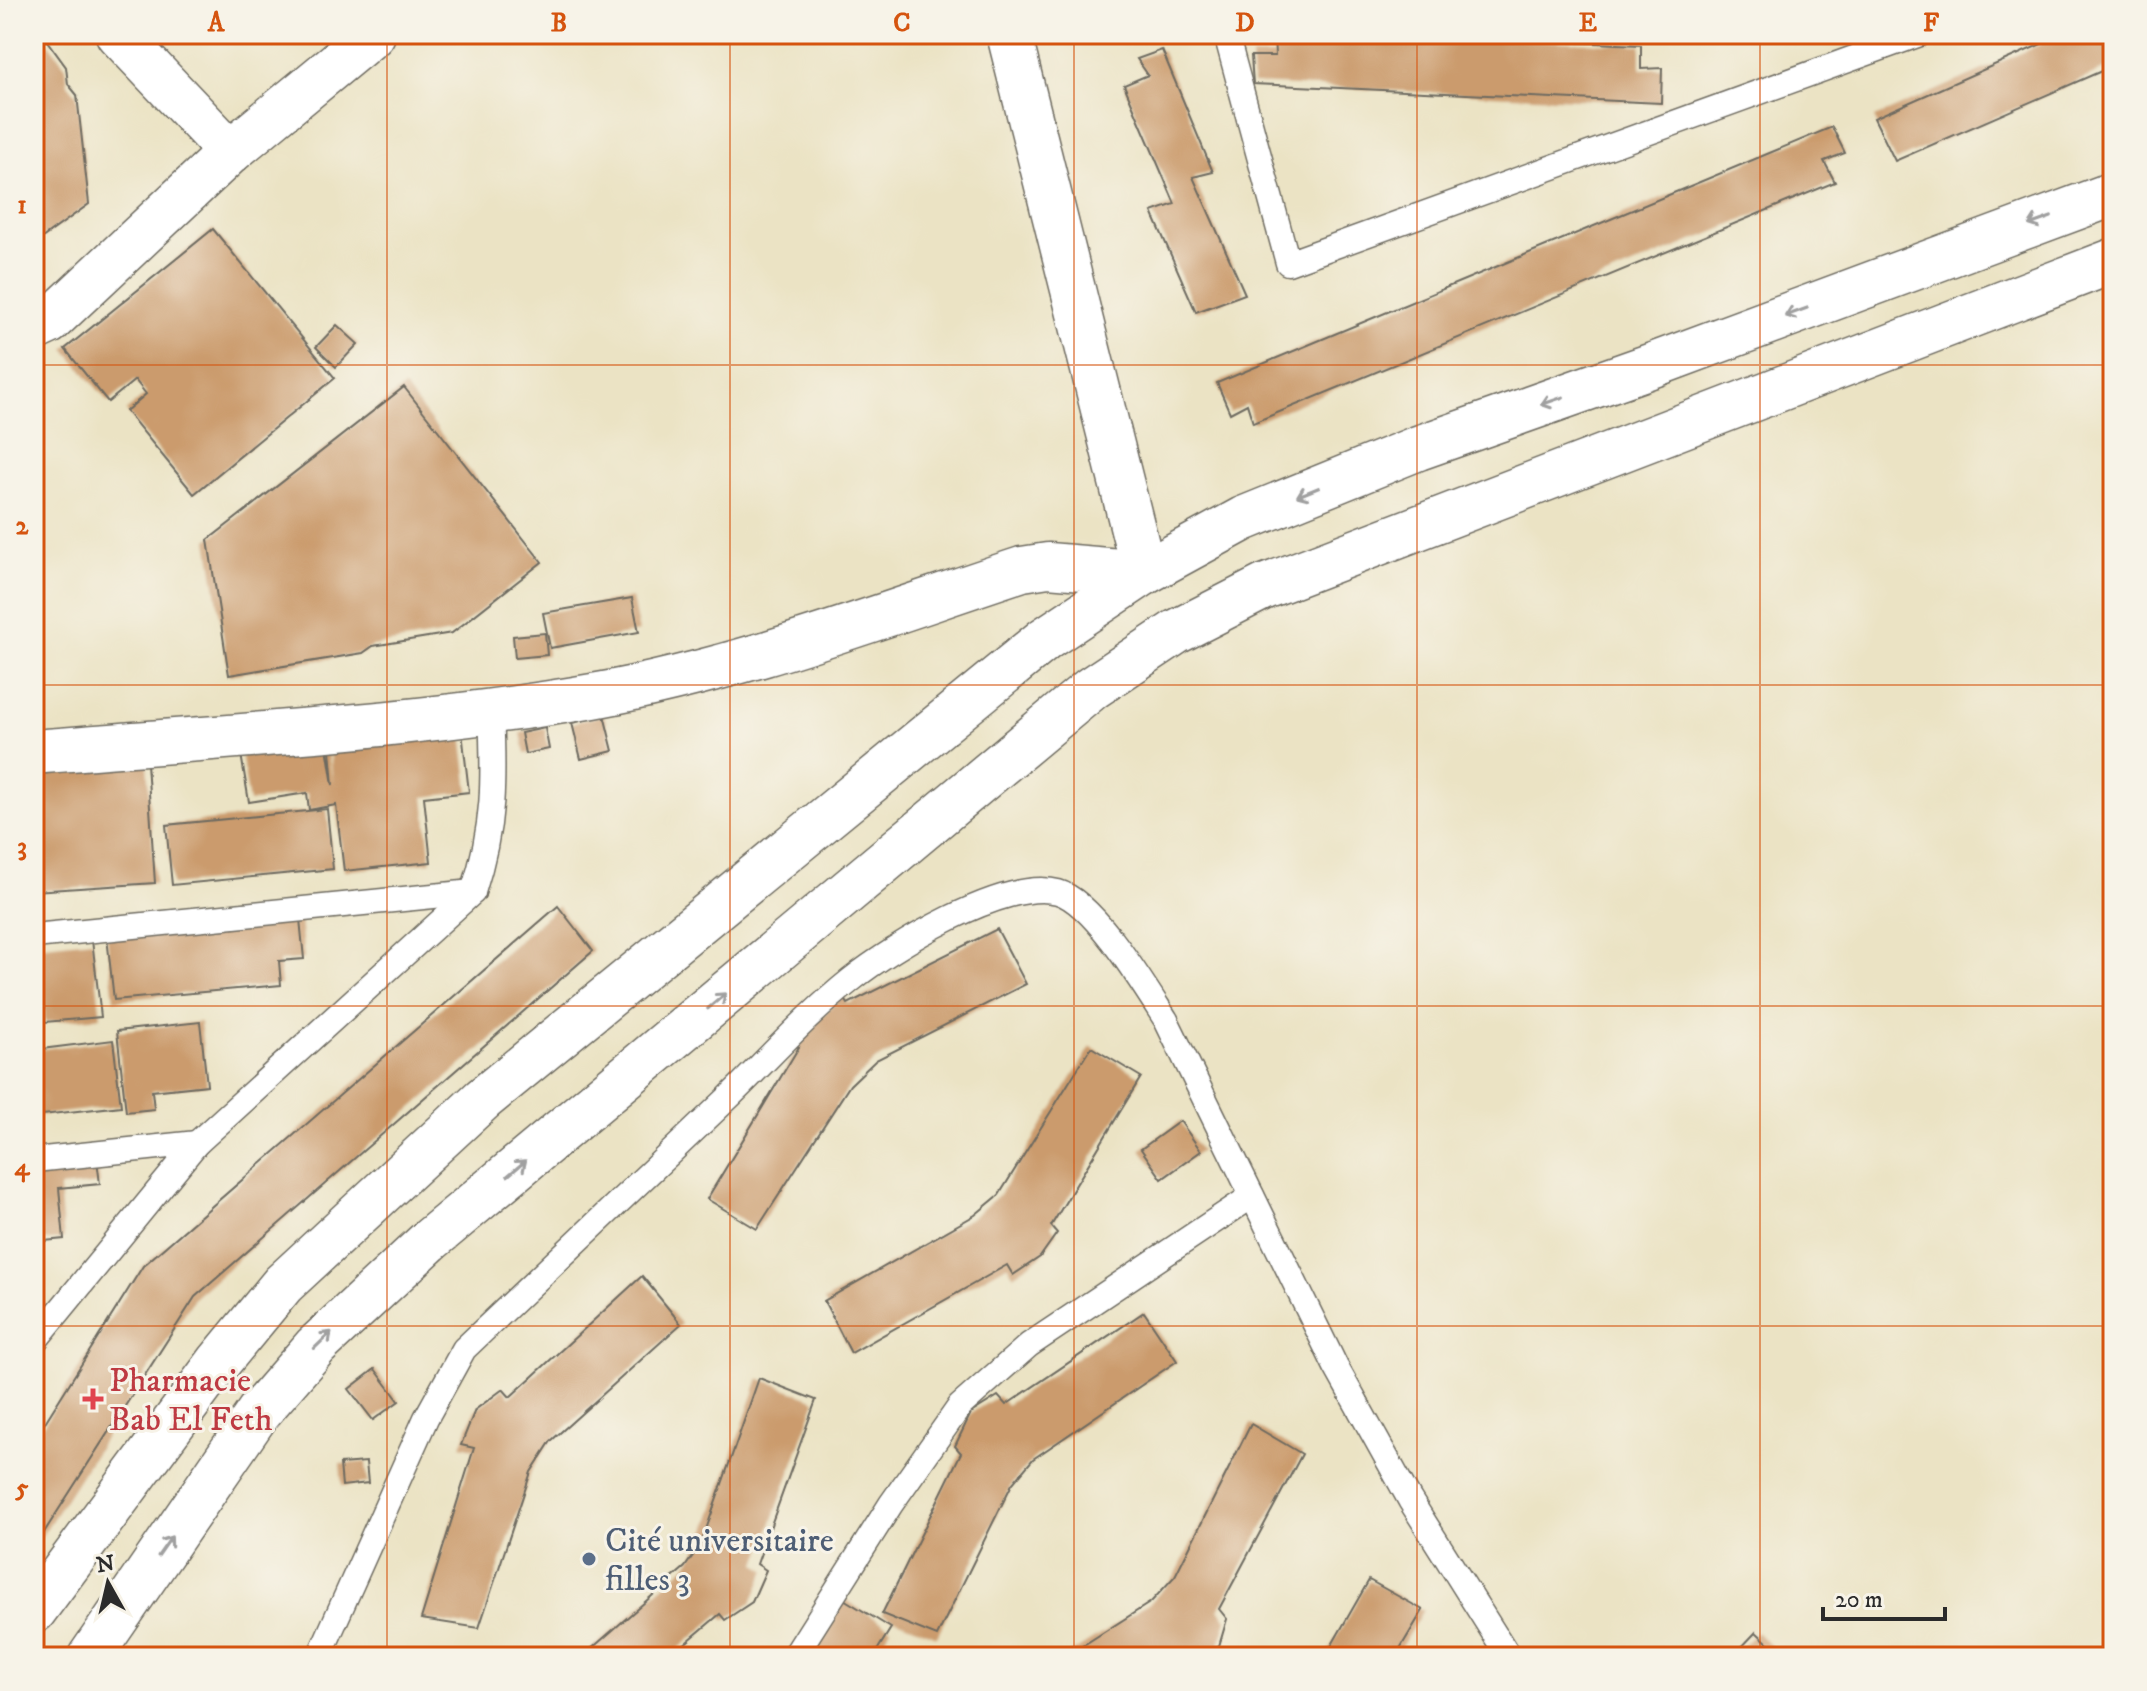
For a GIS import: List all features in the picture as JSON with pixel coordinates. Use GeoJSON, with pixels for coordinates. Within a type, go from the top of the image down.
{"type":"FeatureCollection","features":[{"type":"Feature","properties":{"kind":"main road"},"geometry":{"type":"LineString","coordinates":[[118,34],[230,152]]}},
{"type":"Feature","properties":{"kind":"main road"},"geometry":{"type":"LineString","coordinates":[[34,329],[49,322],[230,152],[373,34]]}},
{"type":"Feature","properties":{"kind":"main road"},"geometry":{"type":"LineString","coordinates":[[1009,34],[1144,573]]}},
{"type":"Feature","properties":{"kind":"main road"},"geometry":{"type":"LineString","coordinates":[[34,1611],[218,1363],[283,1284],[483,1099],[1045,639],[1144,573],[1243,519],[1418,448],[1656,364],[2113,194]]}},
{"type":"Feature","properties":{"kind":"main road"},"geometry":{"type":"LineString","coordinates":[[90,1657],[258,1413],[316,1346],[442,1231],[1092,688],[1176,632],[1264,587],[2113,261]]}},
{"type":"Feature","properties":{"kind":"main road"},"geometry":{"type":"LineString","coordinates":[[34,752],[491,709],[594,696],[698,672],[1022,569],[1048,565],[1144,573]]}},
{"type":"Feature","properties":{"kind":"lane"},"geometry":{"type":"LineString","coordinates":[[1226,34],[1288,263],[1871,43],[1920,34]]}},
{"type":"Feature","properties":{"kind":"lane"},"geometry":{"type":"LineString","coordinates":[[34,1342],[197,1143],[473,892],[487,848],[494,805],[491,709]]}},
{"type":"Feature","properties":{"kind":"lane"},"geometry":{"type":"LineString","coordinates":[[319,1657],[426,1418],[464,1349],[851,980],[932,926],[986,902],[1029,891],[1059,892],[1086,911],[1134,970],[1166,1020],[1336,1367],[1410,1500],[1509,1657]]}},
{"type":"Feature","properties":{"kind":"lane"},"geometry":{"type":"LineString","coordinates":[[34,936],[473,892]]}},
{"type":"Feature","properties":{"kind":"lane"},"geometry":{"type":"LineString","coordinates":[[34,1160],[197,1143]]}},
{"type":"Feature","properties":{"kind":"lane"},"geometry":{"type":"LineString","coordinates":[[794,1657],[891,1504],[960,1406],[1029,1345],[1252,1196]]}},
{"type":"Feature","properties":{"kind":"building"},"geometry":{"type":"Polygon","coordinates":[[[34,34],[42,34],[66,67],[68,84],[77,95],[89,204],[42,238],[34,239],[34,34]]]}},
{"type":"Feature","properties":{"kind":"building"},"geometry":{"type":"Polygon","coordinates":[[[1274,34],[1371,34],[1641,45],[1641,69],[1662,68],[1661,103],[1253,84],[1251,56],[1275,56],[1274,34]]]}},
{"type":"Feature","properties":{"kind":"building"},"geometry":{"type":"Polygon","coordinates":[[[2064,34],[2113,34],[2113,66],[1895,161],[1874,118],[2064,34]]]}},
{"type":"Feature","properties":{"kind":"building"},"geometry":{"type":"Polygon","coordinates":[[[1162,50],[1213,172],[1193,177],[1245,294],[1196,312],[1152,212],[1175,204],[1124,85],[1148,75],[1137,59],[1162,50]]]}},
{"type":"Feature","properties":{"kind":"building"},"geometry":{"type":"Polygon","coordinates":[[[1832,127],[1845,153],[1824,161],[1835,182],[1253,423],[1247,404],[1230,413],[1217,383],[1832,127]]]}},
{"type":"Feature","properties":{"kind":"building"},"geometry":{"type":"Polygon","coordinates":[[[213,229],[335,378],[194,494],[126,411],[146,394],[135,380],[108,402],[65,349],[213,229]]]}},
{"type":"Feature","properties":{"kind":"building"},"geometry":{"type":"Polygon","coordinates":[[[337,325],[358,344],[336,367],[316,347],[337,325]]]}},
{"type":"Feature","properties":{"kind":"building"},"geometry":{"type":"Polygon","coordinates":[[[404,387],[542,562],[452,633],[373,646],[363,653],[229,675],[208,540],[404,387]]]}},
{"type":"Feature","properties":{"kind":"building"},"geometry":{"type":"Polygon","coordinates":[[[632,598],[639,632],[550,648],[543,613],[632,598]]]}},
{"type":"Feature","properties":{"kind":"building"},"geometry":{"type":"Polygon","coordinates":[[[545,633],[547,655],[515,658],[513,636],[545,633]]]}},
{"type":"Feature","properties":{"kind":"building"},"geometry":{"type":"Polygon","coordinates":[[[604,715],[613,751],[581,759],[572,723],[604,715]]]}},
{"type":"Feature","properties":{"kind":"building"},"geometry":{"type":"Polygon","coordinates":[[[461,723],[469,792],[424,797],[431,862],[344,871],[336,805],[309,810],[307,793],[249,802],[240,748],[325,734],[333,785],[329,738],[461,723]]]}},
{"type":"Feature","properties":{"kind":"building"},"geometry":{"type":"Polygon","coordinates":[[[545,728],[549,749],[525,754],[521,733],[545,728]]]}},
{"type":"Feature","properties":{"kind":"building"},"geometry":{"type":"Polygon","coordinates":[[[146,748],[155,883],[34,891],[34,757],[146,748]]]}},
{"type":"Feature","properties":{"kind":"building"},"geometry":{"type":"Polygon","coordinates":[[[327,809],[333,869],[172,885],[166,825],[327,809]]]}},
{"type":"Feature","properties":{"kind":"building"},"geometry":{"type":"Polygon","coordinates":[[[558,906],[593,951],[195,1297],[34,1548],[34,1440],[143,1266],[558,906]]]}},
{"type":"Feature","properties":{"kind":"building"},"geometry":{"type":"Polygon","coordinates":[[[300,919],[304,959],[279,961],[281,985],[114,1000],[107,937],[300,919]]]}},
{"type":"Feature","properties":{"kind":"building"},"geometry":{"type":"Polygon","coordinates":[[[997,929],[1026,984],[876,1060],[850,1085],[757,1229],[707,1199],[799,1047],[790,1045],[843,996],[848,1004],[997,929]]]}},
{"type":"Feature","properties":{"kind":"building"},"geometry":{"type":"Polygon","coordinates":[[[92,940],[101,1017],[45,1022],[44,1009],[34,1011],[34,946],[92,940]]]}},
{"type":"Feature","properties":{"kind":"building"},"geometry":{"type":"Polygon","coordinates":[[[200,1022],[207,1085],[152,1091],[154,1109],[126,1112],[117,1031],[200,1022]]]}},
{"type":"Feature","properties":{"kind":"building"},"geometry":{"type":"Polygon","coordinates":[[[113,1040],[121,1106],[34,1116],[34,1050],[113,1040]]]}},
{"type":"Feature","properties":{"kind":"building"},"geometry":{"type":"Polygon","coordinates":[[[1091,1047],[1141,1077],[1051,1226],[1057,1233],[1040,1257],[1013,1275],[1007,1265],[851,1353],[824,1301],[975,1215],[999,1195],[1091,1047]]]}},
{"type":"Feature","properties":{"kind":"building"},"geometry":{"type":"Polygon","coordinates":[[[1180,1121],[1201,1151],[1162,1179],[1141,1149],[1180,1121]]]}},
{"type":"Feature","properties":{"kind":"building"},"geometry":{"type":"Polygon","coordinates":[[[97,1160],[100,1184],[59,1188],[64,1239],[34,1242],[34,1167],[97,1160]]]}},
{"type":"Feature","properties":{"kind":"building"},"geometry":{"type":"Polygon","coordinates":[[[642,1276],[681,1324],[551,1441],[531,1472],[479,1628],[421,1619],[474,1448],[461,1445],[475,1410],[503,1389],[510,1397],[642,1276]]]}},
{"type":"Feature","properties":{"kind":"building"},"geometry":{"type":"Polygon","coordinates":[[[1144,1312],[1177,1361],[1033,1459],[1012,1484],[937,1636],[882,1614],[961,1453],[955,1446],[971,1413],[998,1396],[1006,1405],[1144,1312]]]}},
{"type":"Feature","properties":{"kind":"building"},"geometry":{"type":"Polygon","coordinates":[[[375,1369],[399,1401],[373,1420],[349,1389],[375,1369]]]}},
{"type":"Feature","properties":{"kind":"building"},"geometry":{"type":"Polygon","coordinates":[[[759,1378],[816,1400],[757,1564],[766,1570],[752,1602],[725,1620],[720,1614],[669,1657],[582,1657],[685,1567],[701,1544],[759,1378]]]}},
{"type":"Feature","properties":{"kind":"building"},"geometry":{"type":"Polygon","coordinates":[[[1251,1424],[1302,1454],[1219,1609],[1227,1619],[1219,1646],[1200,1657],[1065,1657],[1151,1602],[1175,1576],[1251,1424]]]}},
{"type":"Feature","properties":{"kind":"building"},"geometry":{"type":"Polygon","coordinates":[[[366,1462],[368,1483],[342,1486],[340,1464],[366,1462]]]}},
{"type":"Feature","properties":{"kind":"building"},"geometry":{"type":"Polygon","coordinates":[[[1369,1580],[1423,1610],[1395,1657],[1325,1657],[1369,1580]]]}},
{"type":"Feature","properties":{"kind":"building"},"geometry":{"type":"Polygon","coordinates":[[[842,1598],[891,1628],[873,1657],[806,1657],[842,1598]]]}},
{"type":"Feature","properties":{"kind":"building"},"geometry":{"type":"Polygon","coordinates":[[[1756,1632],[1783,1657],[1740,1657],[1736,1653],[1756,1632]]]}},
{"type":"Feature","properties":{"kind":"place","name":"Pharmacie Bab El Feth"},"geometry":{"type":"Point","coordinates":[93,1399]}},
{"type":"Feature","properties":{"kind":"place","name":"Cité universitaire filles 3"},"geometry":{"type":"Point","coordinates":[589,1559]}}]}
